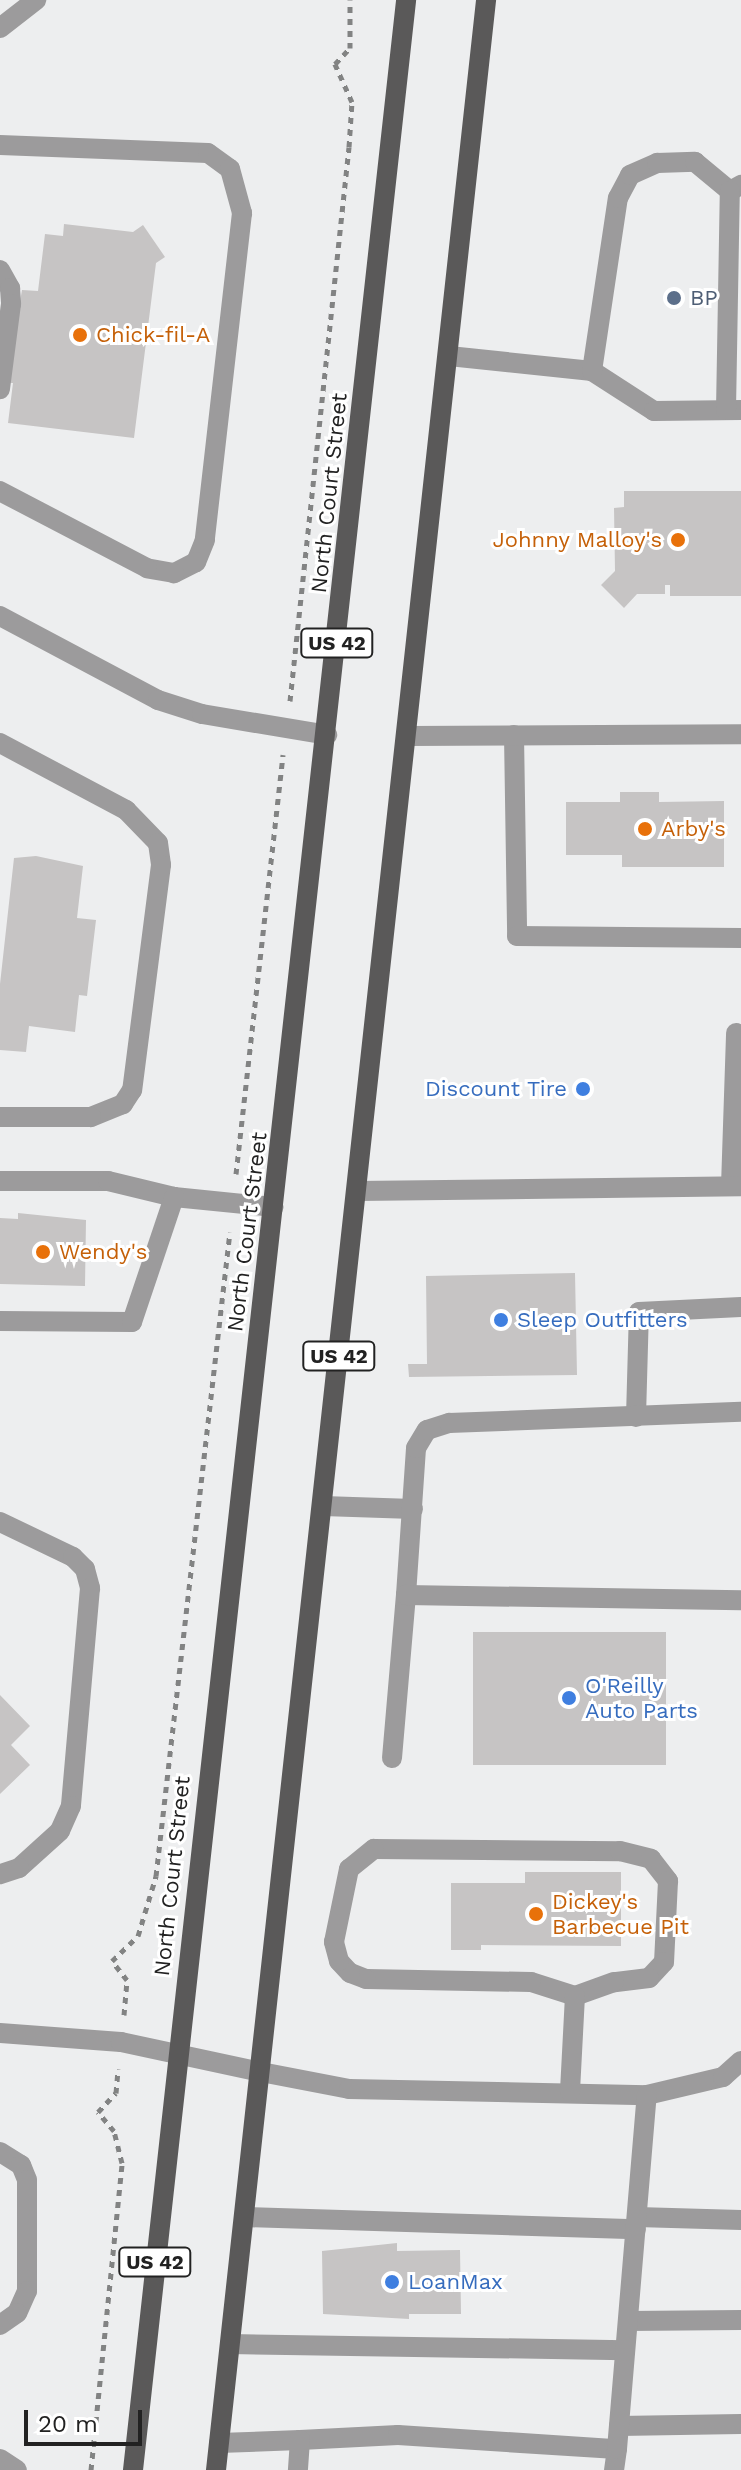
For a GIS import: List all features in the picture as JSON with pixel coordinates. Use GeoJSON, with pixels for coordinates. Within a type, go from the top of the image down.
{"type":"FeatureCollection","features":[{"type":"Feature","properties":{"kind":"main road","name":"North Court Street"},"geometry":{"type":"LineString","coordinates":[[133,2470],[406,0]]}},
{"type":"Feature","properties":{"kind":"main road","name":"US 42"},"geometry":{"type":"LineString","coordinates":[[216,2470],[409,736],[486,0]]}},
{"type":"Feature","properties":{"kind":"street"},"geometry":{"type":"LineString","coordinates":[[0,28],[36,0]]}},
{"type":"Feature","properties":{"kind":"street"},"geometry":{"type":"LineString","coordinates":[[0,145],[208,153],[230,169],[242,213],[205,540],[196,562],[174,573],[147,568],[0,491]]}},
{"type":"Feature","properties":{"kind":"street"},"geometry":{"type":"LineString","coordinates":[[449,356],[592,371],[654,411],[734,410],[736,188],[695,162],[657,163],[630,175],[618,198],[592,371]]}},
{"type":"Feature","properties":{"kind":"street"},"geometry":{"type":"LineString","coordinates":[[0,270],[10,288],[11,304],[0,389]]}},
{"type":"Feature","properties":{"kind":"street"},"geometry":{"type":"LineString","coordinates":[[0,616],[158,700],[202,714],[327,735]]}},
{"type":"Feature","properties":{"kind":"street"},"geometry":{"type":"LineString","coordinates":[[409,736],[741,734]]}},
{"type":"Feature","properties":{"kind":"street"},"geometry":{"type":"LineString","coordinates":[[514,735],[517,936],[741,938]]}},
{"type":"Feature","properties":{"kind":"street"},"geometry":{"type":"LineString","coordinates":[[0,743],[126,810],[158,843],[161,865],[132,1090],[123,1104],[91,1117],[0,1117]]}},
{"type":"Feature","properties":{"kind":"street"},"geometry":{"type":"LineString","coordinates":[[358,1191],[736,1186],[736,1033]]}},
{"type":"Feature","properties":{"kind":"street"},"geometry":{"type":"LineString","coordinates":[[0,1181],[108,1181],[174,1197],[274,1207]]}},
{"type":"Feature","properties":{"kind":"street"},"geometry":{"type":"LineString","coordinates":[[0,1321],[132,1322],[174,1197]]}},
{"type":"Feature","properties":{"kind":"street"},"geometry":{"type":"LineString","coordinates":[[636,1417],[639,1312],[741,1307]]}},
{"type":"Feature","properties":{"kind":"street"},"geometry":{"type":"LineString","coordinates":[[392,1758],[416,1448],[427,1430],[439,1425],[741,1412]]}},
{"type":"Feature","properties":{"kind":"street"},"geometry":{"type":"LineString","coordinates":[[323,1506],[413,1509]]}},
{"type":"Feature","properties":{"kind":"street"},"geometry":{"type":"LineString","coordinates":[[0,1874],[19,1868],[60,1831],[71,1806],[90,1588],[85,1569],[73,1557],[4,1530]]}},
{"type":"Feature","properties":{"kind":"street"},"geometry":{"type":"LineString","coordinates":[[406,1595],[741,1600]]}},
{"type":"Feature","properties":{"kind":"street"},"geometry":{"type":"LineString","coordinates":[[374,1849],[620,1851],[651,1859],[668,1881],[664,1962],[649,1978],[614,1982],[575,1996],[531,1982],[366,1979],[350,1973],[339,1961],[334,1942],[349,1869],[374,1849]]}},
{"type":"Feature","properties":{"kind":"street"},"geometry":{"type":"LineString","coordinates":[[570,2091],[575,1996]]}},
{"type":"Feature","properties":{"kind":"street"},"geometry":{"type":"LineString","coordinates":[[0,2033],[121,2042],[349,2089],[570,2091],[647,2095],[732,2078],[741,2061]]}},
{"type":"Feature","properties":{"kind":"street"},"geometry":{"type":"LineString","coordinates":[[219,2443],[398,2435],[616,2460],[647,2095]]}},
{"type":"Feature","properties":{"kind":"street"},"geometry":{"type":"LineString","coordinates":[[0,2152],[21,2165],[27,2212],[27,2291],[17,2313],[0,2325]]}},
{"type":"Feature","properties":{"kind":"street"},"geometry":{"type":"LineString","coordinates":[[244,2217],[636,2223],[741,2220]]}},
{"type":"Feature","properties":{"kind":"street"},"geometry":{"type":"LineString","coordinates":[[628,2321],[741,2320]]}},
{"type":"Feature","properties":{"kind":"street"},"geometry":{"type":"LineString","coordinates":[[230,2344],[625,2350]]}},
{"type":"Feature","properties":{"kind":"street"},"geometry":{"type":"LineString","coordinates":[[619,2426],[741,2424]]}},
{"type":"Feature","properties":{"kind":"street"},"geometry":{"type":"LineString","coordinates":[[298,2470],[300,2440]]}},
{"type":"Feature","properties":{"kind":"street"},"geometry":{"type":"LineString","coordinates":[[0,2459],[17,2470]]}},
{"type":"Feature","properties":{"kind":"path"},"geometry":{"type":"LineString","coordinates":[[112,1961],[138,1936],[156,1876],[349,147],[352,102],[335,64],[350,48],[350,0]]}},
{"type":"Feature","properties":{"kind":"path"},"geometry":{"type":"LineString","coordinates":[[91,2470],[122,2163],[114,2131],[98,2112]]}},
{"type":"Feature","properties":{"kind":"building"},"geometry":{"type":"Polygon","coordinates":[[[64,224],[133,232],[143,225],[165,257],[156,263],[134,438],[8,423],[13,383],[6,383],[22,290],[38,291],[45,234],[63,236],[64,224]]]}},
{"type":"Feature","properties":{"kind":"building","name":"Johnny Malloy's"},"geometry":{"type":"Polygon","coordinates":[[[624,491],[741,491],[741,596],[670,596],[670,585],[665,585],[665,594],[637,594],[624,608],[601,585],[615,571],[614,508],[624,507],[624,491]]]}},
{"type":"Feature","properties":{"kind":"building","name":"Arby's"},"geometry":{"type":"Polygon","coordinates":[[[620,792],[659,792],[659,802],[724,801],[724,867],[622,867],[622,855],[566,855],[566,802],[620,802],[620,792]]]}},
{"type":"Feature","properties":{"kind":"building"},"geometry":{"type":"Polygon","coordinates":[[[36,856],[83,866],[77,918],[96,920],[87,996],[79,995],[75,1032],[29,1026],[26,1052],[0,1050],[0,984],[14,858],[36,856]]]}},
{"type":"Feature","properties":{"kind":"building","name":"Wendy's"},"geometry":{"type":"Polygon","coordinates":[[[18,1213],[86,1220],[85,1286],[0,1284],[0,1218],[18,1219],[18,1213]]]}},
{"type":"Feature","properties":{"kind":"building","name":"Sleep Outfitters"},"geometry":{"type":"Polygon","coordinates":[[[575,1273],[577,1375],[409,1377],[408,1364],[427,1364],[426,1276],[575,1273]]]}},
{"type":"Feature","properties":{"kind":"building","name":"O'Reilly Auto Parts"},"geometry":{"type":"Polygon","coordinates":[[[473,1632],[666,1632],[666,1765],[473,1765],[473,1632]]]}},
{"type":"Feature","properties":{"kind":"building"},"geometry":{"type":"Polygon","coordinates":[[[0,1695],[30,1726],[11,1745],[30,1765],[0,1794],[0,1695]]]}},
{"type":"Feature","properties":{"kind":"building","name":"Dickey's Barbecue Pit"},"geometry":{"type":"Polygon","coordinates":[[[525,1872],[621,1872],[621,1946],[481,1945],[481,1950],[451,1950],[451,1883],[525,1883],[525,1872]]]}},
{"type":"Feature","properties":{"kind":"building","name":"LoanMax"},"geometry":{"type":"Polygon","coordinates":[[[397,2243],[397,2251],[460,2250],[461,2314],[409,2314],[409,2319],[323,2314],[322,2251],[397,2243]]]}},
{"type":"Feature","properties":{"kind":"place","name":"BP"},"geometry":{"type":"Point","coordinates":[674,298]}},
{"type":"Feature","properties":{"kind":"place","name":"Chick-fil-A"},"geometry":{"type":"Point","coordinates":[80,335]}},
{"type":"Feature","properties":{"kind":"place","name":"Johnny Malloy's"},"geometry":{"type":"Point","coordinates":[678,540]}},
{"type":"Feature","properties":{"kind":"place","name":"Arby's"},"geometry":{"type":"Point","coordinates":[645,829]}},
{"type":"Feature","properties":{"kind":"place","name":"Discount Tire"},"geometry":{"type":"Point","coordinates":[583,1089]}},
{"type":"Feature","properties":{"kind":"place","name":"Wendy's"},"geometry":{"type":"Point","coordinates":[43,1252]}},
{"type":"Feature","properties":{"kind":"place","name":"Sleep Outfitters"},"geometry":{"type":"Point","coordinates":[501,1320]}},
{"type":"Feature","properties":{"kind":"place","name":"O'Reilly Auto Parts"},"geometry":{"type":"Point","coordinates":[569,1698]}},
{"type":"Feature","properties":{"kind":"place","name":"Dickey's Barbecue Pit"},"geometry":{"type":"Point","coordinates":[536,1914]}},
{"type":"Feature","properties":{"kind":"place","name":"LoanMax"},"geometry":{"type":"Point","coordinates":[392,2282]}}]}
